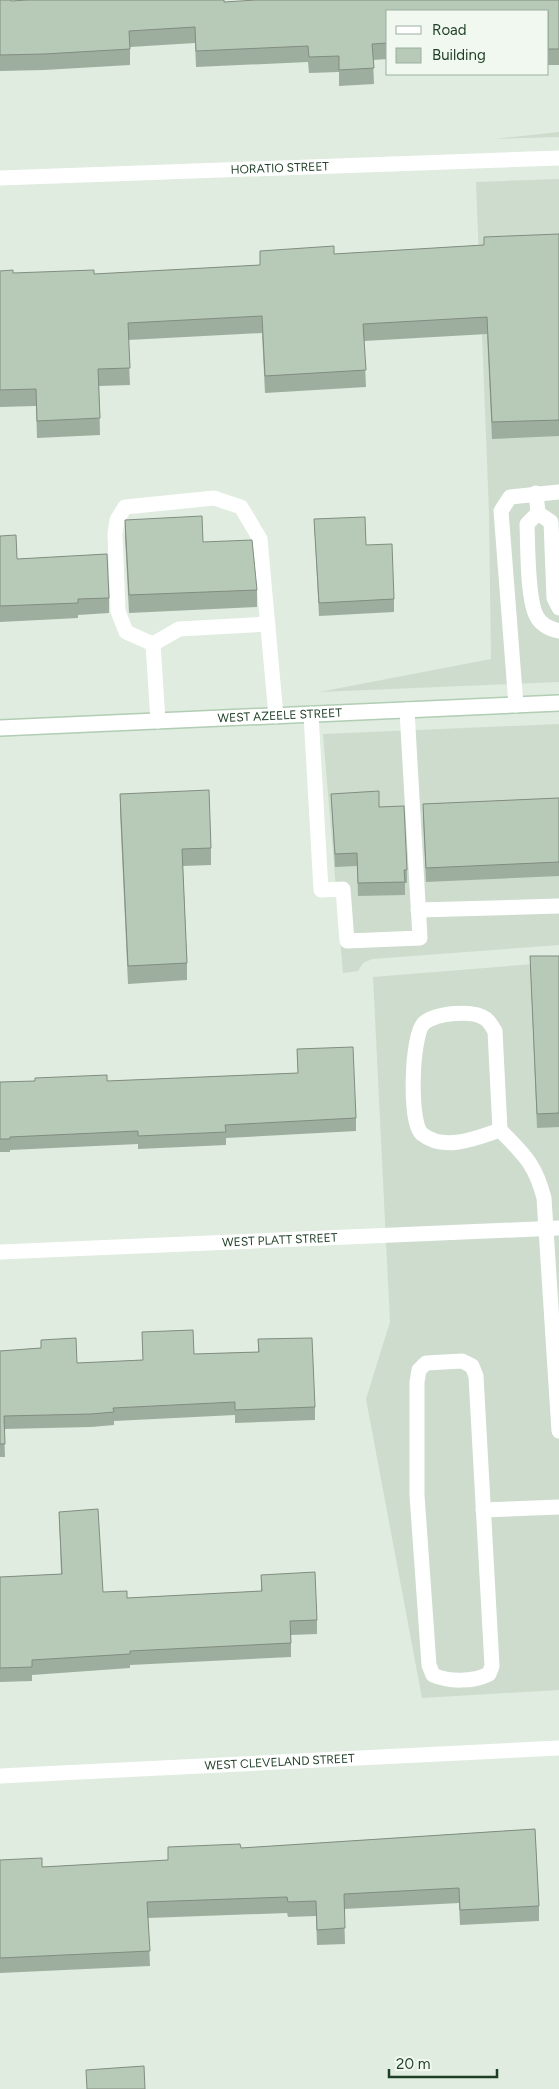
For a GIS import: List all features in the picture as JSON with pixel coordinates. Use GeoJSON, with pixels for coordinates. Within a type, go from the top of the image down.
{"type":"FeatureCollection","features":[{"type":"Feature","properties":{"kind":"street","name":"HORATIO STREET"},"geometry":{"type":"LineString","coordinates":[[0,178],[559,158]]}},
{"type":"Feature","properties":{"kind":"street"},"geometry":{"type":"LineString","coordinates":[[516,705],[501,510],[510,497],[559,492]]}},
{"type":"Feature","properties":{"kind":"street"},"geometry":{"type":"LineString","coordinates":[[536,493],[538,513],[551,522],[554,598],[559,608]]}},
{"type":"Feature","properties":{"kind":"street"},"geometry":{"type":"LineString","coordinates":[[153,644],[126,632],[118,611],[115,534],[117,520],[126,508],[214,498],[241,507],[260,539],[276,716]]}},
{"type":"Feature","properties":{"kind":"street"},"geometry":{"type":"LineString","coordinates":[[538,513],[527,524],[532,602],[537,617],[548,628],[559,631]]}},
{"type":"Feature","properties":{"kind":"street"},"geometry":{"type":"LineString","coordinates":[[153,644],[179,629],[268,624]]}},
{"type":"Feature","properties":{"kind":"street"},"geometry":{"type":"LineString","coordinates":[[153,644],[158,720]]}},
{"type":"Feature","properties":{"kind":"street","name":"WEST AZEELE STREET"},"geometry":{"type":"LineString","coordinates":[[0,728],[559,703]]}},
{"type":"Feature","properties":{"kind":"street"},"geometry":{"type":"LineString","coordinates":[[310,714],[321,890],[343,888],[347,941],[420,938],[406,710]]}},
{"type":"Feature","properties":{"kind":"street"},"geometry":{"type":"LineString","coordinates":[[418,910],[559,906]]}},
{"type":"Feature","properties":{"kind":"street"},"geometry":{"type":"LineString","coordinates":[[500,1130],[468,1141],[447,1142],[431,1139],[421,1133],[415,1120],[414,1047],[418,1032],[424,1023],[455,1013],[476,1013],[487,1019],[494,1031],[500,1130],[538,1174],[553,1228],[559,1431]]}},
{"type":"Feature","properties":{"kind":"street","name":"WEST PLATT STREET"},"geometry":{"type":"LineString","coordinates":[[0,1252],[553,1228]]}},
{"type":"Feature","properties":{"kind":"street"},"geometry":{"type":"LineString","coordinates":[[462,1361],[472,1366],[476,1376],[483,1510],[492,1666],[489,1674],[481,1678],[444,1680],[433,1675],[430,1665],[417,1496],[417,1382],[419,1370],[426,1363],[462,1361]]}},
{"type":"Feature","properties":{"kind":"street"},"geometry":{"type":"LineString","coordinates":[[483,1510],[559,1506]]}},
{"type":"Feature","properties":{"kind":"street","name":"WEST CLEVELAND STREET"},"geometry":{"type":"LineString","coordinates":[[0,1776],[559,1748]]}},
{"type":"Feature","properties":{"kind":"shaded area"},"geometry":{"type":"Polygon","coordinates":[[[559,132],[559,137],[495,139],[559,132]]]}},
{"type":"Feature","properties":{"kind":"shaded area"},"geometry":{"type":"Polygon","coordinates":[[[559,179],[559,682],[319,692],[491,659],[489,512],[476,182],[559,179]]]}},
{"type":"Feature","properties":{"kind":"shaded area"},"geometry":{"type":"Polygon","coordinates":[[[559,724],[559,945],[372,959],[363,963],[358,971],[343,973],[323,734],[559,724]]]}},
{"type":"Feature","properties":{"kind":"shaded area"},"geometry":{"type":"Polygon","coordinates":[[[559,962],[559,1690],[422,1698],[366,1399],[390,1322],[373,977],[559,962]]]}},
{"type":"Feature","properties":{"kind":"building"},"geometry":{"type":"Polygon","coordinates":[[[0,0],[224,0],[224,2],[256,0],[559,0],[559,49],[549,49],[549,10],[386,10],[386,43],[372,44],[374,68],[339,70],[339,56],[309,57],[308,46],[196,51],[195,27],[129,31],[130,49],[0,55],[0,0]]]}},
{"type":"Feature","properties":{"kind":"building"},"geometry":{"type":"Polygon","coordinates":[[[559,234],[559,420],[492,422],[487,317],[363,324],[366,370],[265,376],[262,316],[128,323],[130,368],[98,369],[100,418],[37,421],[36,389],[0,390],[0,271],[13,270],[13,273],[94,270],[94,274],[260,265],[260,251],[334,246],[334,254],[484,245],[484,237],[559,234]]]}},
{"type":"Feature","properties":{"kind":"building"},"geometry":{"type":"Polygon","coordinates":[[[202,516],[203,542],[252,540],[257,590],[129,595],[125,520],[202,516]]]}},
{"type":"Feature","properties":{"kind":"building"},"geometry":{"type":"Polygon","coordinates":[[[365,517],[366,545],[392,544],[394,599],[319,603],[314,519],[365,517]]]}},
{"type":"Feature","properties":{"kind":"building"},"geometry":{"type":"Polygon","coordinates":[[[16,535],[17,559],[107,554],[109,598],[78,599],[78,603],[0,606],[0,536],[16,535]]]}},
{"type":"Feature","properties":{"kind":"building"},"geometry":{"type":"Polygon","coordinates":[[[209,790],[211,848],[182,849],[187,963],[128,966],[120,794],[209,790]]]}},
{"type":"Feature","properties":{"kind":"building"},"geometry":{"type":"Polygon","coordinates":[[[379,791],[379,807],[404,806],[407,870],[404,870],[405,882],[358,883],[357,853],[335,854],[331,794],[379,791]]]}},
{"type":"Feature","properties":{"kind":"building"},"geometry":{"type":"Polygon","coordinates":[[[559,798],[559,862],[426,868],[423,804],[559,798]]]}},
{"type":"Feature","properties":{"kind":"building"},"geometry":{"type":"Polygon","coordinates":[[[530,956],[559,956],[559,1113],[537,1114],[530,956]]]}},
{"type":"Feature","properties":{"kind":"building"},"geometry":{"type":"Polygon","coordinates":[[[353,1047],[356,1118],[225,1125],[226,1132],[138,1136],[138,1131],[0,1139],[0,1082],[35,1081],[35,1078],[107,1075],[107,1081],[298,1073],[297,1049],[353,1047]]]}},
{"type":"Feature","properties":{"kind":"building"},"geometry":{"type":"Polygon","coordinates":[[[193,1330],[194,1354],[259,1352],[258,1339],[312,1338],[315,1407],[235,1410],[235,1402],[113,1408],[114,1412],[91,1414],[4,1416],[5,1444],[0,1444],[0,1351],[41,1348],[41,1340],[76,1338],[77,1363],[143,1360],[142,1332],[193,1330]]]}},
{"type":"Feature","properties":{"kind":"building"},"geometry":{"type":"Polygon","coordinates":[[[98,1509],[103,1592],[127,1591],[127,1598],[262,1591],[261,1575],[315,1572],[317,1620],[290,1621],[291,1643],[130,1651],[130,1654],[32,1660],[32,1667],[0,1668],[0,1577],[62,1574],[59,1512],[98,1509]]]}},
{"type":"Feature","properties":{"kind":"building"},"geometry":{"type":"Polygon","coordinates":[[[535,1829],[539,1906],[460,1910],[459,1888],[344,1894],[345,1928],[317,1930],[316,1901],[288,1902],[287,1897],[147,1902],[150,1951],[0,1958],[0,1860],[42,1858],[42,1867],[168,1860],[168,1847],[240,1844],[241,1848],[535,1829]]]}},
{"type":"Feature","properties":{"kind":"building"},"geometry":{"type":"Polygon","coordinates":[[[144,2066],[145,2089],[87,2089],[86,2070],[144,2066]]]}}]}
